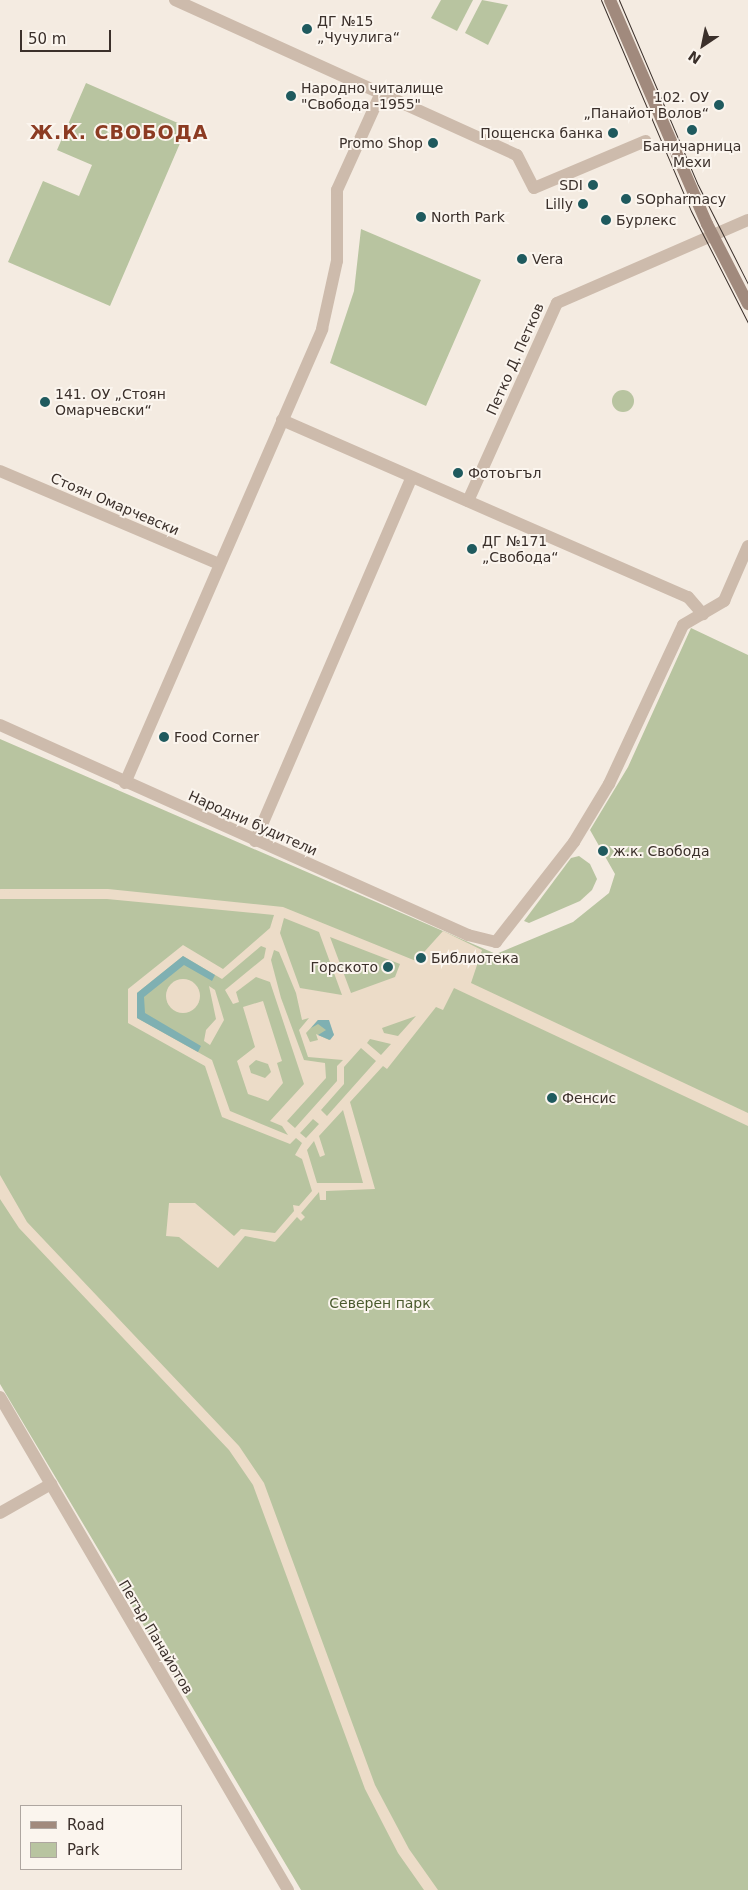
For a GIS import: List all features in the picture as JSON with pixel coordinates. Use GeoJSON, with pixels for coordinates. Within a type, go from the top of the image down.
{"type":"FeatureCollection","features":[{"type":"Feature","properties":{"kind":"street"},"geometry":{"type":"LineString","coordinates":[[175,0],[518,155],[534,188],[645,141]]}},
{"type":"Feature","properties":{"kind":"street"},"geometry":{"type":"LineString","coordinates":[[610,0],[711,235],[748,304]]}},
{"type":"Feature","properties":{"kind":"street"},"geometry":{"type":"LineString","coordinates":[[125,783],[322,329],[330,298],[340,227],[337,190],[380,93]]}},
{"type":"Feature","properties":{"kind":"street","name":"Петко Д. Петков"},"geometry":{"type":"LineString","coordinates":[[468,501],[557,303],[748,220]]}},
{"type":"Feature","properties":{"kind":"street"},"geometry":{"type":"LineString","coordinates":[[282,420],[688,597],[703,614],[724,601],[748,546]]}},
{"type":"Feature","properties":{"kind":"street","name":"Стоян Омарчевски"},"geometry":{"type":"LineString","coordinates":[[0,471],[219,564]]}},
{"type":"Feature","properties":{"kind":"street"},"geometry":{"type":"LineString","coordinates":[[255,841],[412,477]]}},
{"type":"Feature","properties":{"kind":"street","name":"Народни будители"},"geometry":{"type":"LineString","coordinates":[[0,725],[125,783],[468,935],[496,942],[574,842],[609,784],[682,625],[703,614]]}},
{"type":"Feature","properties":{"kind":"street","name":"Петър Панайотов"},"geometry":{"type":"LineString","coordinates":[[0,1397],[288,1890]]}},
{"type":"Feature","properties":{"kind":"street"},"geometry":{"type":"LineString","coordinates":[[0,1513],[51,1484]]}},
{"type":"Feature","properties":{"kind":"green space"},"geometry":{"type":"Polygon","coordinates":[[[441,0],[473,0],[457,31],[431,18],[441,0]]]}},
{"type":"Feature","properties":{"kind":"green space"},"geometry":{"type":"Polygon","coordinates":[[[482,0],[508,5],[488,45],[465,33],[482,0]]]}},
{"type":"Feature","properties":{"kind":"green space"},"geometry":{"type":"Polygon","coordinates":[[[86,83],[187,127],[110,306],[8,262],[43,181],[79,196],[92,165],[57,150],[86,83]]]}},
{"type":"Feature","properties":{"kind":"green space"},"geometry":{"type":"Polygon","coordinates":[[[361,229],[481,280],[426,406],[330,363],[354,291],[361,229]]]}},
{"type":"Feature","properties":{"kind":"green space"},"geometry":{"type":"Polygon","coordinates":[[[623,390],[633,397],[634,401],[627,411],[623,412],[613,405],[612,401],[619,391],[623,390]]]}},
{"type":"Feature","properties":{"kind":"green space","name":"Северен парк"},"geometry":{"type":"Polygon","coordinates":[[[691,628],[748,655],[748,1890],[301,1890],[0,1384],[0,739],[496,954],[573,922],[609,893],[615,874],[590,830],[628,767],[691,628]]]}},
{"type":"Feature","properties":{"kind":"green space"},"geometry":{"type":"Polygon","coordinates":[[[579,856],[590,864],[597,879],[592,890],[580,901],[529,923],[524,921],[571,858],[579,856]]]}},
{"type":"Feature","properties":{"kind":"shaded area"},"geometry":{"type":"Polygon","coordinates":[[[0,889],[108,889],[283,907],[416,961],[443,931],[482,950],[471,983],[748,1113],[748,1126],[454,988],[443,1010],[436,1007],[387,1069],[383,1066],[350,1102],[375,1189],[326,1191],[326,1200],[320,1200],[319,1192],[301,1213],[305,1217],[301,1221],[297,1217],[275,1242],[245,1236],[218,1268],[179,1237],[166,1236],[169,1203],[195,1203],[234,1236],[241,1229],[275,1233],[294,1211],[293,1205],[299,1206],[312,1191],[302,1159],[295,1155],[302,1143],[296,1138],[290,1144],[222,1117],[205,1066],[128,1023],[128,989],[183,945],[223,969],[270,928],[274,915],[107,899],[0,899],[0,889]],[[284,918],[280,933],[300,988],[342,995],[319,932],[284,918]],[[330,937],[351,993],[395,977],[400,964],[330,937]],[[261,946],[222,979],[183,956],[137,993],[137,1018],[212,1060],[230,1111],[288,1135],[282,1126],[270,1121],[304,1084],[270,982],[256,977],[236,992],[239,1002],[233,1004],[225,990],[264,958],[266,948],[261,946]],[[274,950],[271,960],[281,998],[304,1060],[325,1063],[326,1078],[287,1121],[295,1128],[337,1081],[337,1066],[343,1060],[308,1057],[299,1030],[309,1018],[302,1020],[296,993],[279,952],[274,950]],[[416,1016],[382,1028],[384,1033],[398,1036],[416,1016]],[[318,1020],[306,1033],[310,1042],[318,1040],[316,1034],[329,1040],[334,1034],[318,1020]],[[370,1039],[367,1043],[381,1055],[391,1044],[370,1039]],[[361,1048],[344,1067],[344,1084],[321,1110],[327,1116],[376,1061],[361,1048]],[[343,1110],[319,1136],[325,1155],[320,1157],[314,1141],[307,1150],[317,1183],[363,1183],[343,1110]],[[313,1119],[300,1133],[306,1138],[319,1124],[313,1119]]]}},
{"type":"Feature","properties":{"kind":"shaded area"},"geometry":{"type":"Polygon","coordinates":[[[183,979],[195,984],[200,996],[195,1008],[183,1013],[171,1008],[166,996],[171,984],[183,979]]]}},
{"type":"Feature","properties":{"kind":"shaded area"},"geometry":{"type":"Polygon","coordinates":[[[209,986],[215,990],[224,1020],[210,1045],[204,1041],[206,1030],[216,1019],[209,986]]]}},
{"type":"Feature","properties":{"kind":"shaded area"},"geometry":{"type":"Polygon","coordinates":[[[263,1001],[282,1061],[277,1063],[283,1083],[268,1101],[248,1094],[237,1061],[255,1047],[243,1007],[263,1001]],[[256,1060],[249,1066],[251,1073],[265,1078],[271,1072],[268,1064],[256,1060]]]}},
{"type":"Feature","properties":{"kind":"shaded area"},"geometry":{"type":"Polygon","coordinates":[[[0,1175],[27,1222],[239,1446],[264,1483],[375,1785],[409,1849],[438,1890],[424,1890],[398,1853],[365,1789],[253,1485],[229,1450],[19,1228],[0,1199],[0,1175]]]}},
{"type":"Feature","properties":{"kind":"water"},"geometry":{"type":"Polygon","coordinates":[[[183,956],[215,975],[212,981],[184,965],[144,997],[145,1013],[201,1046],[198,1052],[137,1018],[137,993],[183,956]]]}},
{"type":"Feature","properties":{"kind":"water"},"geometry":{"type":"Polygon","coordinates":[[[318,1020],[329,1020],[334,1035],[330,1040],[318,1035],[326,1030],[318,1024],[311,1028],[318,1020]]]}},
{"type":"Feature","properties":{"kind":"tram line"},"geometry":{"type":"LineString","coordinates":[[601,0],[691,211],[748,323]]}},
{"type":"Feature","properties":{"kind":"tram line"},"geometry":{"type":"LineString","coordinates":[[619,0],[698,185],[748,284]]}},
{"type":"Feature","properties":{"kind":"place","name":"ДГ №15 „Чучулига“"},"geometry":{"type":"Point","coordinates":[307,29]}},
{"type":"Feature","properties":{"kind":"place","name":"Народно читалище \"Свобода -1955\""},"geometry":{"type":"Point","coordinates":[291,96]}},
{"type":"Feature","properties":{"kind":"place","name":"102. ОУ „Панайот Волов“"},"geometry":{"type":"Point","coordinates":[719,105]}},
{"type":"Feature","properties":{"kind":"place","name":"Баничарница Мехи"},"geometry":{"type":"Point","coordinates":[692,130]}},
{"type":"Feature","properties":{"kind":"place","name":"Пощенска банка"},"geometry":{"type":"Point","coordinates":[613,133]}},
{"type":"Feature","properties":{"kind":"place","name":"Promo Shop"},"geometry":{"type":"Point","coordinates":[433,143]}},
{"type":"Feature","properties":{"kind":"place","name":"SDI"},"geometry":{"type":"Point","coordinates":[593,185]}},
{"type":"Feature","properties":{"kind":"place","name":"SOpharmacy"},"geometry":{"type":"Point","coordinates":[626,199]}},
{"type":"Feature","properties":{"kind":"place","name":"Lilly"},"geometry":{"type":"Point","coordinates":[583,204]}},
{"type":"Feature","properties":{"kind":"place","name":"North Park"},"geometry":{"type":"Point","coordinates":[421,217]}},
{"type":"Feature","properties":{"kind":"place","name":"Бурлекс"},"geometry":{"type":"Point","coordinates":[606,220]}},
{"type":"Feature","properties":{"kind":"place","name":"Vera"},"geometry":{"type":"Point","coordinates":[522,259]}},
{"type":"Feature","properties":{"kind":"place","name":"141. ОУ „Стоян Омарчевски“"},"geometry":{"type":"Point","coordinates":[45,402]}},
{"type":"Feature","properties":{"kind":"place","name":"Фотоъгъл"},"geometry":{"type":"Point","coordinates":[458,473]}},
{"type":"Feature","properties":{"kind":"place","name":"ДГ №171 „Свобода“"},"geometry":{"type":"Point","coordinates":[472,549]}},
{"type":"Feature","properties":{"kind":"place","name":"Food Corner"},"geometry":{"type":"Point","coordinates":[164,737]}},
{"type":"Feature","properties":{"kind":"place","name":"ж.к. Свобода"},"geometry":{"type":"Point","coordinates":[603,851]}},
{"type":"Feature","properties":{"kind":"place","name":"Библиотека"},"geometry":{"type":"Point","coordinates":[421,958]}},
{"type":"Feature","properties":{"kind":"place","name":"Горското"},"geometry":{"type":"Point","coordinates":[388,967]}},
{"type":"Feature","properties":{"kind":"place","name":"Фенсис"},"geometry":{"type":"Point","coordinates":[552,1098]}},
{"type":"Feature","properties":{"kind":"district","name":"Ж.К. СВОБОДА"},"geometry":{"type":"Point","coordinates":[119,133]}}]}
